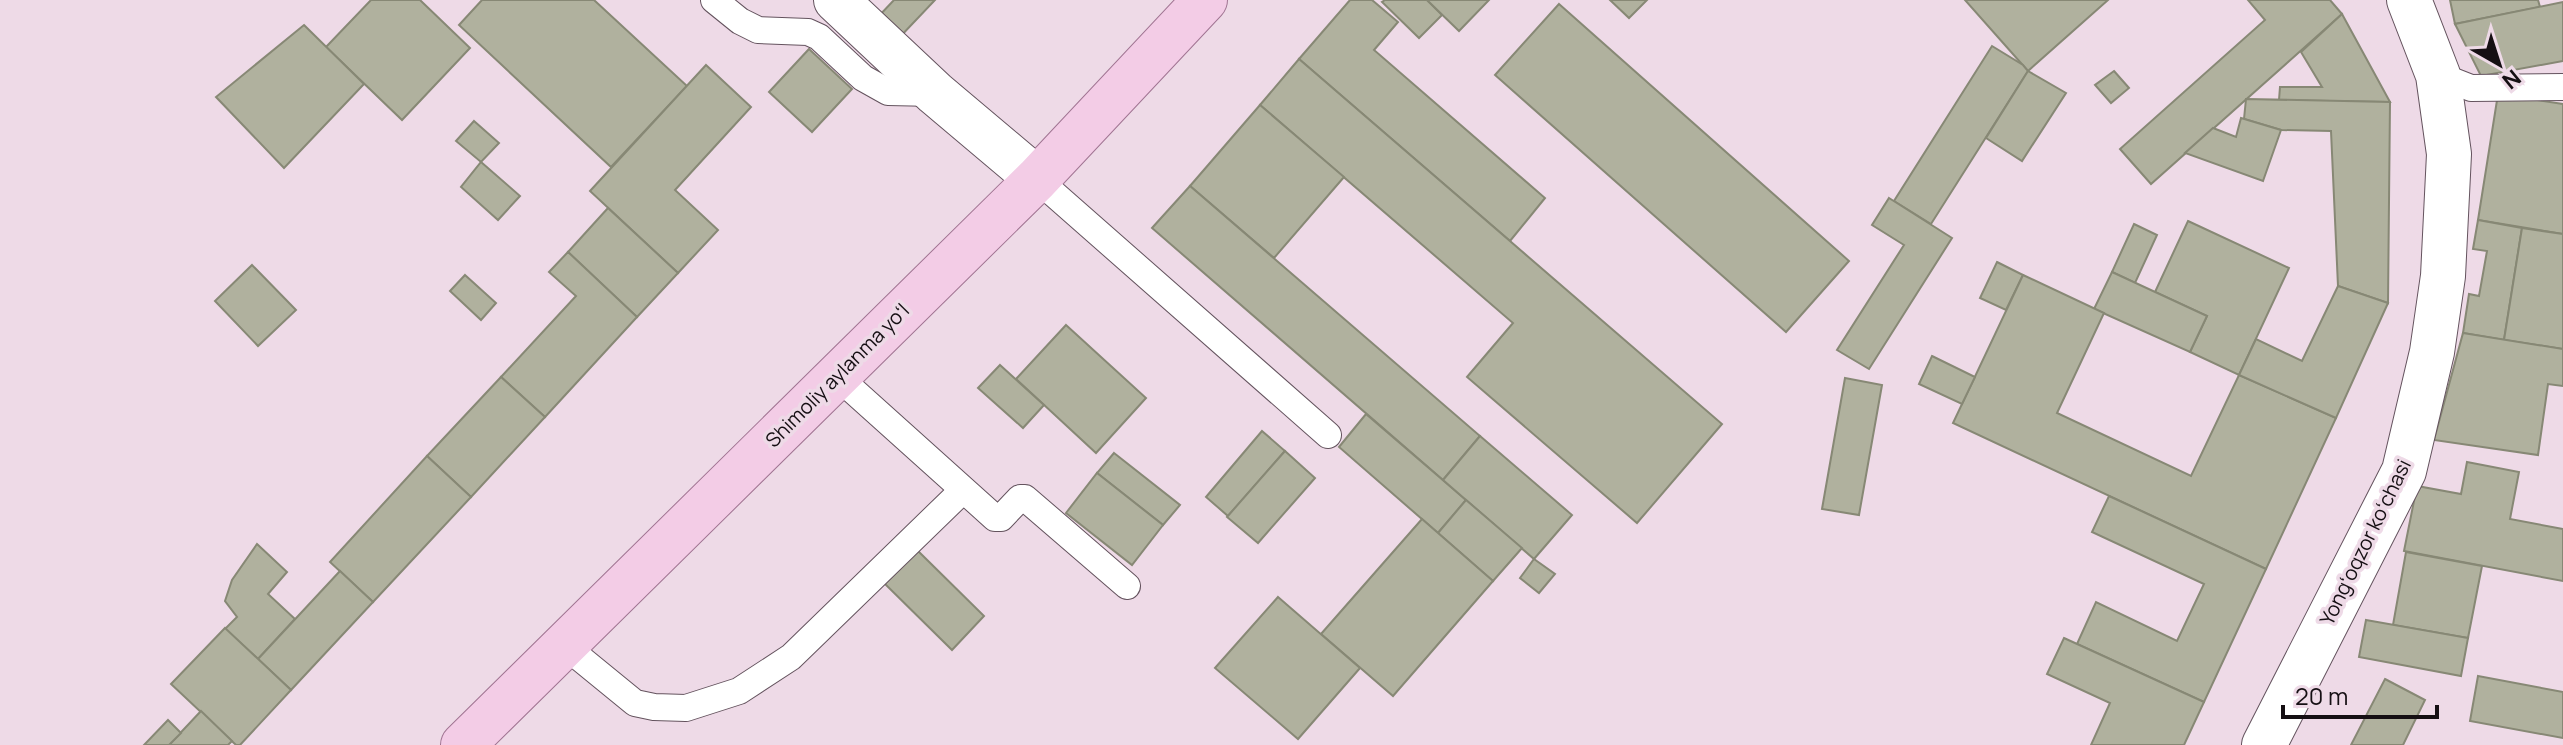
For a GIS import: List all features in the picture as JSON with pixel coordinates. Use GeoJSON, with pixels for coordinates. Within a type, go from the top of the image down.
{"type":"FeatureCollection","features":[{"type":"Feature","properties":{"kind":"main road","name":"Shimoliy aylanma yoʻl"},"geometry":{"type":"LineString","coordinates":[[463,745],[1037,179],[1205,0]]}},
{"type":"Feature","properties":{"kind":"street"},"geometry":{"type":"LineString","coordinates":[[836,0],[935,93],[1037,179]]}},
{"type":"Feature","properties":{"kind":"street","name":"Yongʻoqzor koʻchasi"},"geometry":{"type":"LineString","coordinates":[[2264,745],[2404,471],[2432,352],[2443,276],[2449,154],[2438,75],[2409,0]]}},
{"type":"Feature","properties":{"kind":"lane"},"geometry":{"type":"LineString","coordinates":[[714,0],[740,21],[758,30],[808,32],[819,37],[863,78],[888,92],[935,93]]}},
{"type":"Feature","properties":{"kind":"lane"},"geometry":{"type":"LineString","coordinates":[[2438,75],[2471,88],[2563,87]]}},
{"type":"Feature","properties":{"kind":"lane"},"geometry":{"type":"LineString","coordinates":[[1037,179],[1328,435]]}},
{"type":"Feature","properties":{"kind":"lane"},"geometry":{"type":"LineString","coordinates":[[837,376],[995,518],[1001,518],[1020,498],[1025,498],[1127,586]]}},
{"type":"Feature","properties":{"kind":"lane"},"geometry":{"type":"LineString","coordinates":[[564,645],[635,703],[686,708],[739,691],[791,657],[963,490]]}},
{"type":"Feature","properties":{"kind":"building"},"geometry":{"type":"Polygon","coordinates":[[[371,0],[420,0],[470,48],[402,120],[326,47],[371,0]]]}},
{"type":"Feature","properties":{"kind":"building"},"geometry":{"type":"Polygon","coordinates":[[[482,0],[594,0],[687,86],[611,167],[459,25],[482,0]]]}},
{"type":"Feature","properties":{"kind":"building"},"geometry":{"type":"Polygon","coordinates":[[[894,0],[935,0],[897,40],[876,19],[894,0]]]}},
{"type":"Feature","properties":{"kind":"building"},"geometry":{"type":"Polygon","coordinates":[[[1350,0],[1372,0],[1398,22],[1374,50],[1545,198],[1510,241],[1299,59],[1350,0]]]}},
{"type":"Feature","properties":{"kind":"building"},"geometry":{"type":"Polygon","coordinates":[[[1427,0],[1442,15],[1419,38],[1382,2],[1427,0]]]}},
{"type":"Feature","properties":{"kind":"building"},"geometry":{"type":"Polygon","coordinates":[[[1427,0],[1489,0],[1459,31],[1427,0]]]}},
{"type":"Feature","properties":{"kind":"building"},"geometry":{"type":"Polygon","coordinates":[[[1610,0],[1647,0],[1629,18],[1610,0]]]}},
{"type":"Feature","properties":{"kind":"building"},"geometry":{"type":"Polygon","coordinates":[[[1965,0],[2108,0],[2028,71],[1965,0]]]}},
{"type":"Feature","properties":{"kind":"building"},"geometry":{"type":"Polygon","coordinates":[[[2248,0],[2330,0],[2342,14],[2151,184],[2120,149],[2265,20],[2248,0]]]}},
{"type":"Feature","properties":{"kind":"building"},"geometry":{"type":"Polygon","coordinates":[[[2450,0],[2538,0],[2540,7],[2455,24],[2450,0]]]}},
{"type":"Feature","properties":{"kind":"building"},"geometry":{"type":"Polygon","coordinates":[[[2563,2],[2563,61],[2481,76],[2455,24],[2563,2]]]}},
{"type":"Feature","properties":{"kind":"building"},"geometry":{"type":"Polygon","coordinates":[[[1559,4],[1849,261],[1786,332],[1495,75],[1559,4]]]}},
{"type":"Feature","properties":{"kind":"building"},"geometry":{"type":"Polygon","coordinates":[[[2342,14],[2390,102],[2279,100],[2280,87],[2322,87],[2301,52],[2342,14]]]}},
{"type":"Feature","properties":{"kind":"building"},"geometry":{"type":"Polygon","coordinates":[[[304,25],[364,84],[284,168],[216,97],[304,25]]]}},
{"type":"Feature","properties":{"kind":"building"},"geometry":{"type":"Polygon","coordinates":[[[1992,46],[2028,71],[1931,224],[1894,201],[1992,46]]]}},
{"type":"Feature","properties":{"kind":"building"},"geometry":{"type":"Polygon","coordinates":[[[809,49],[852,89],[812,132],[769,92],[809,49]]]}},
{"type":"Feature","properties":{"kind":"building"},"geometry":{"type":"Polygon","coordinates":[[[1299,59],[1722,424],[1637,523],[1467,377],[1513,323],[1260,105],[1299,59]]]}},
{"type":"Feature","properties":{"kind":"building"},"geometry":{"type":"Polygon","coordinates":[[[706,65],[751,107],[675,190],[718,230],[678,273],[590,191],[706,65]]]}},
{"type":"Feature","properties":{"kind":"building"},"geometry":{"type":"Polygon","coordinates":[[[2028,71],[2066,93],[2022,161],[1986,138],[2028,71]]]}},
{"type":"Feature","properties":{"kind":"building"},"geometry":{"type":"Polygon","coordinates":[[[2114,71],[2129,88],[2111,103],[2095,85],[2114,71]]]}},
{"type":"Feature","properties":{"kind":"building"},"geometry":{"type":"Polygon","coordinates":[[[2498,94],[2563,104],[2563,234],[2478,220],[2498,94]]]}},
{"type":"Feature","properties":{"kind":"building"},"geometry":{"type":"Polygon","coordinates":[[[2246,99],[2390,102],[2388,303],[2338,286],[2331,131],[2281,130],[2244,119],[2246,99]]]}},
{"type":"Feature","properties":{"kind":"building"},"geometry":{"type":"Polygon","coordinates":[[[1260,105],[1344,177],[1274,258],[1190,186],[1260,105]]]}},
{"type":"Feature","properties":{"kind":"building"},"geometry":{"type":"Polygon","coordinates":[[[2241,118],[2281,130],[2263,181],[2185,153],[2213,128],[2236,137],[2241,118]]]}},
{"type":"Feature","properties":{"kind":"building"},"geometry":{"type":"Polygon","coordinates":[[[474,121],[499,143],[481,162],[456,141],[474,121]]]}},
{"type":"Feature","properties":{"kind":"building"},"geometry":{"type":"Polygon","coordinates":[[[481,162],[520,196],[498,220],[461,187],[481,162]]]}},
{"type":"Feature","properties":{"kind":"building"},"geometry":{"type":"Polygon","coordinates":[[[1190,186],[1480,436],[1443,480],[1152,228],[1190,186]]]}},
{"type":"Feature","properties":{"kind":"building"},"geometry":{"type":"Polygon","coordinates":[[[1889,198],[1952,238],[1869,369],[1837,350],[1904,245],[1872,225],[1889,198]]]}},
{"type":"Feature","properties":{"kind":"building"},"geometry":{"type":"Polygon","coordinates":[[[608,208],[678,273],[637,317],[568,252],[608,208]]]}},
{"type":"Feature","properties":{"kind":"building"},"geometry":{"type":"Polygon","coordinates":[[[2478,220],[2522,228],[2504,340],[2463,333],[2469,294],[2479,296],[2487,251],[2473,249],[2478,220]]]}},
{"type":"Feature","properties":{"kind":"building"},"geometry":{"type":"Polygon","coordinates":[[[2188,221],[2289,268],[2239,375],[2190,352],[2207,316],[2155,292],[2188,221]]]}},
{"type":"Feature","properties":{"kind":"building"},"geometry":{"type":"Polygon","coordinates":[[[2134,224],[2157,235],[2135,283],[2112,272],[2134,224]]]}},
{"type":"Feature","properties":{"kind":"building"},"geometry":{"type":"Polygon","coordinates":[[[2522,228],[2563,234],[2563,349],[2504,340],[2522,228]]]}},
{"type":"Feature","properties":{"kind":"building"},"geometry":{"type":"Polygon","coordinates":[[[568,252],[637,317],[545,417],[501,377],[576,296],[549,272],[568,252]]]}},
{"type":"Feature","properties":{"kind":"building"},"geometry":{"type":"Polygon","coordinates":[[[1997,262],[2023,275],[2006,310],[1980,298],[1997,262]]]}},
{"type":"Feature","properties":{"kind":"building"},"geometry":{"type":"Polygon","coordinates":[[[252,265],[296,310],[258,346],[215,301],[252,265]]]}},
{"type":"Feature","properties":{"kind":"building"},"geometry":{"type":"Polygon","coordinates":[[[2112,272],[2207,316],[2190,352],[2094,309],[2112,272]]]}},
{"type":"Feature","properties":{"kind":"building"},"geometry":{"type":"Polygon","coordinates":[[[465,275],[496,303],[481,320],[450,291],[465,275]]]}},
{"type":"Feature","properties":{"kind":"building"},"geometry":{"type":"Polygon","coordinates":[[[2023,275],[2104,313],[2057,413],[2191,476],[2239,375],[2336,418],[2266,569],[1953,423],[2023,275]]]}},
{"type":"Feature","properties":{"kind":"building"},"geometry":{"type":"Polygon","coordinates":[[[2338,286],[2388,303],[2336,418],[2239,375],[2256,339],[2302,361],[2338,286]]]}},
{"type":"Feature","properties":{"kind":"building"},"geometry":{"type":"Polygon","coordinates":[[[1066,325],[1146,398],[1096,453],[1016,379],[1066,325]]]}},
{"type":"Feature","properties":{"kind":"building"},"geometry":{"type":"Polygon","coordinates":[[[2463,333],[2563,349],[2563,386],[2548,384],[2538,455],[2434,440],[2463,333]]]}},
{"type":"Feature","properties":{"kind":"building"},"geometry":{"type":"Polygon","coordinates":[[[1932,356],[1975,377],[1962,404],[1919,384],[1932,356]]]}},
{"type":"Feature","properties":{"kind":"building"},"geometry":{"type":"Polygon","coordinates":[[[1000,365],[1044,405],[1023,428],[978,388],[1000,365]]]}},
{"type":"Feature","properties":{"kind":"building"},"geometry":{"type":"Polygon","coordinates":[[[501,377],[545,417],[471,497],[427,456],[501,377]]]}},
{"type":"Feature","properties":{"kind":"building"},"geometry":{"type":"Polygon","coordinates":[[[1845,378],[1882,385],[1859,515],[1822,509],[1845,378]]]}},
{"type":"Feature","properties":{"kind":"building"},"geometry":{"type":"Polygon","coordinates":[[[1366,414],[1466,500],[1438,533],[1339,447],[1366,414]]]}},
{"type":"Feature","properties":{"kind":"building"},"geometry":{"type":"Polygon","coordinates":[[[1262,431],[1285,451],[1228,516],[1206,497],[1262,431]]]}},
{"type":"Feature","properties":{"kind":"building"},"geometry":{"type":"Polygon","coordinates":[[[1480,436],[1572,515],[1534,559],[1443,480],[1480,436]]]}},
{"type":"Feature","properties":{"kind":"building"},"geometry":{"type":"Polygon","coordinates":[[[1285,451],[1315,478],[1258,543],[1227,517],[1285,451]]]}},
{"type":"Feature","properties":{"kind":"building"},"geometry":{"type":"Polygon","coordinates":[[[1114,453],[1180,505],[1163,525],[1097,473],[1114,453]]]}},
{"type":"Feature","properties":{"kind":"building"},"geometry":{"type":"Polygon","coordinates":[[[427,456],[471,497],[373,602],[330,562],[427,456]]]}},
{"type":"Feature","properties":{"kind":"building"},"geometry":{"type":"Polygon","coordinates":[[[2467,462],[2519,472],[2510,519],[2563,529],[2563,581],[2404,551],[2417,486],[2461,494],[2467,462]]]}},
{"type":"Feature","properties":{"kind":"building"},"geometry":{"type":"Polygon","coordinates":[[[1097,473],[1163,525],[1132,565],[1066,513],[1097,473]]]}},
{"type":"Feature","properties":{"kind":"building"},"geometry":{"type":"Polygon","coordinates":[[[2109,496],[2266,569],[2204,702],[2077,644],[2096,602],[2177,641],[2204,584],[2092,532],[2109,496]]]}},
{"type":"Feature","properties":{"kind":"building"},"geometry":{"type":"Polygon","coordinates":[[[1466,500],[1522,548],[1493,581],[1438,533],[1466,500]]]}},
{"type":"Feature","properties":{"kind":"building"},"geometry":{"type":"Polygon","coordinates":[[[1422,519],[1493,581],[1393,696],[1321,634],[1422,519]]]}},
{"type":"Feature","properties":{"kind":"building"},"geometry":{"type":"Polygon","coordinates":[[[257,544],[287,572],[268,594],[295,619],[258,659],[225,629],[237,617],[225,601],[232,580],[257,544]]]}},
{"type":"Feature","properties":{"kind":"building"},"geometry":{"type":"Polygon","coordinates":[[[914,547],[984,616],[952,650],[881,580],[914,547]]]}},
{"type":"Feature","properties":{"kind":"building"},"geometry":{"type":"Polygon","coordinates":[[[2406,552],[2482,566],[2468,638],[2393,625],[2406,552]]]}},
{"type":"Feature","properties":{"kind":"building"},"geometry":{"type":"Polygon","coordinates":[[[1534,559],[1555,574],[1539,593],[1520,578],[1534,559]]]}},
{"type":"Feature","properties":{"kind":"building"},"geometry":{"type":"Polygon","coordinates":[[[340,571],[373,602],[291,690],[258,659],[340,571]]]}},
{"type":"Feature","properties":{"kind":"building"},"geometry":{"type":"Polygon","coordinates":[[[1278,597],[1360,668],[1298,739],[1215,668],[1278,597]]]}},
{"type":"Feature","properties":{"kind":"building"},"geometry":{"type":"Polygon","coordinates":[[[2366,620],[2468,638],[2461,676],[2359,657],[2366,620]]]}},
{"type":"Feature","properties":{"kind":"building"},"geometry":{"type":"Polygon","coordinates":[[[225,628],[291,690],[240,745],[236,745],[171,684],[225,628]]]}},
{"type":"Feature","properties":{"kind":"building"},"geometry":{"type":"Polygon","coordinates":[[[2064,638],[2204,702],[2184,745],[2091,745],[2110,703],[2047,674],[2064,638]]]}},
{"type":"Feature","properties":{"kind":"building"},"geometry":{"type":"Polygon","coordinates":[[[2478,676],[2563,692],[2563,738],[2470,721],[2478,676]]]}},
{"type":"Feature","properties":{"kind":"building"},"geometry":{"type":"Polygon","coordinates":[[[2385,679],[2425,700],[2403,745],[2351,745],[2385,679]]]}},
{"type":"Feature","properties":{"kind":"building"},"geometry":{"type":"Polygon","coordinates":[[[201,711],[232,741],[228,745],[169,745],[201,711]]]}},
{"type":"Feature","properties":{"kind":"building"},"geometry":{"type":"Polygon","coordinates":[[[168,720],[181,733],[169,745],[144,745],[168,720]]]}}]}
